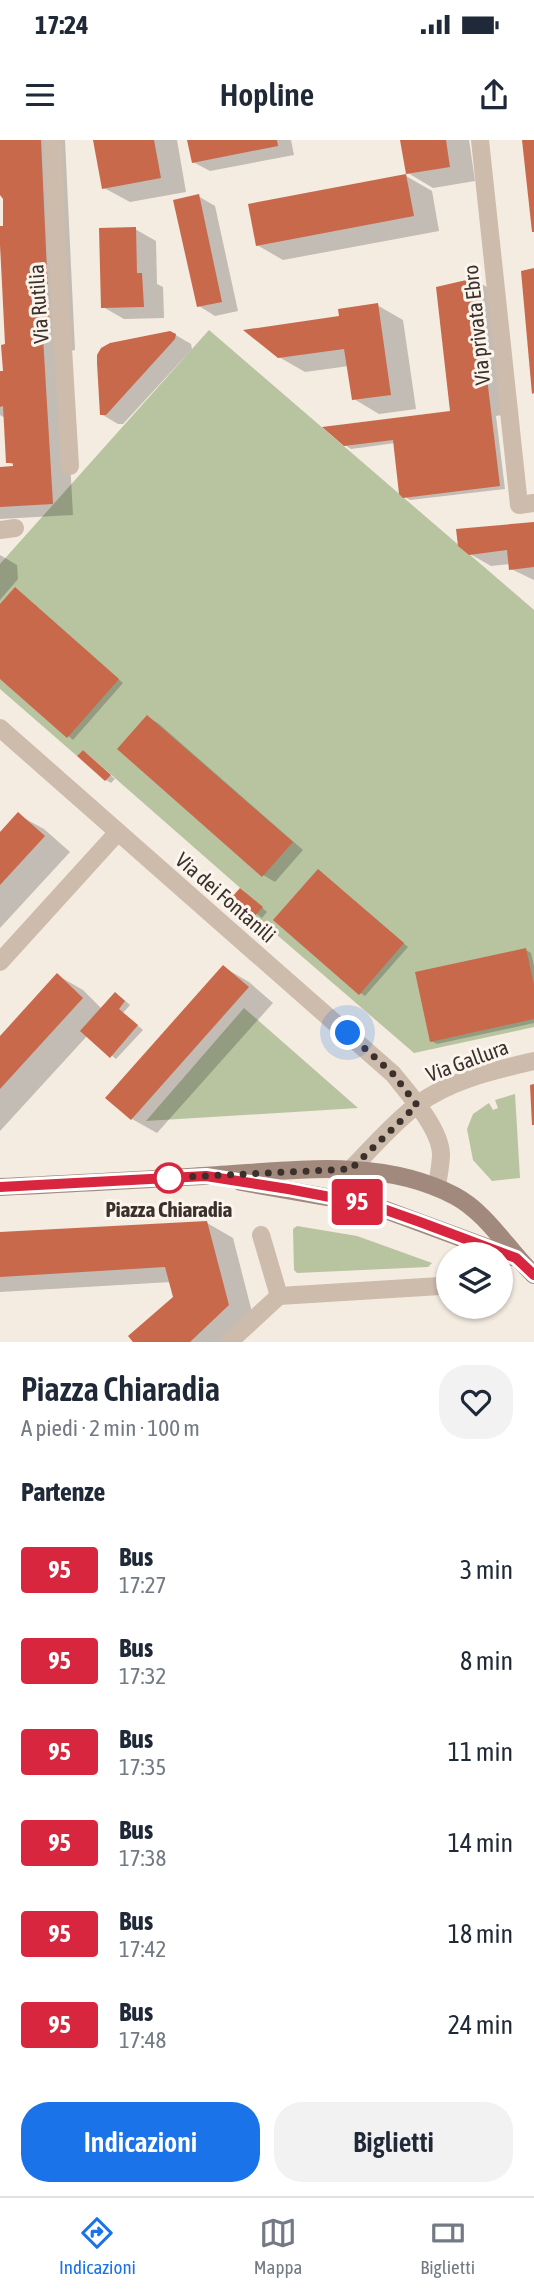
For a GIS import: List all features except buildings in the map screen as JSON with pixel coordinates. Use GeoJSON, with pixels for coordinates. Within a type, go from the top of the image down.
{"type":"FeatureCollection","features":[{"type":"Feature","properties":{"kind":"main road"},"geometry":{"type":"LineString","coordinates":[[0,1187],[351,1169],[384,1174],[437,1187],[470,1206],[534,1275]]}},
{"type":"Feature","properties":{"kind":"main road"},"geometry":{"type":"LineString","coordinates":[[206,1176],[372,1205],[516,1258]]}},
{"type":"Feature","properties":{"kind":"street","name":"Via Rutilia"},"geometry":{"type":"LineString","coordinates":[[53,140],[70,466]]}},
{"type":"Feature","properties":{"kind":"street","name":"Via privata Ebro"},"geometry":{"type":"LineString","coordinates":[[480,140],[527,504]]}},
{"type":"Feature","properties":{"kind":"street","name":"Via dei Fontanili"},"geometry":{"type":"LineString","coordinates":[[0,728],[389,1069],[434,1132],[441,1153],[437,1187]]}},
{"type":"Feature","properties":{"kind":"street"},"geometry":{"type":"LineString","coordinates":[[0,962],[118,832]]}},
{"type":"Feature","properties":{"kind":"street","name":"Via Gallura"},"geometry":{"type":"LineString","coordinates":[[351,1169],[417,1105],[439,1091],[534,1061]]}},
{"type":"Feature","properties":{"kind":"street"},"geometry":{"type":"LineString","coordinates":[[261,1236],[279,1296]]}},
{"type":"Feature","properties":{"kind":"street"},"geometry":{"type":"LineString","coordinates":[[229,1342],[279,1296],[436,1286]]}},
{"type":"Feature","properties":{"kind":"green space"},"geometry":{"type":"Polygon","coordinates":[[[209,330],[534,610],[534,1027],[414,1053],[255,916],[262,907],[83,750],[77,756],[0,689],[0,564],[209,330]]]}},
{"type":"Feature","properties":{"kind":"green space"},"geometry":{"type":"Polygon","coordinates":[[[244,1008],[358,1108],[146,1121],[244,1008]]]}},
{"type":"Feature","properties":{"kind":"green space"},"geometry":{"type":"Polygon","coordinates":[[[515,1094],[520,1178],[492,1181],[473,1160],[467,1129],[473,1114],[489,1103],[493,1110],[498,1108],[495,1100],[515,1094]]]}},
{"type":"Feature","properties":{"kind":"green space"},"geometry":{"type":"Polygon","coordinates":[[[297,1226],[357,1236],[432,1263],[428,1267],[297,1273],[294,1270],[293,1229],[297,1226]]]}},
{"type":"Feature","properties":{"kind":"bus line","name":"95"},"geometry":{"type":"LineString","coordinates":[[0,1187],[206,1176],[315,1193],[372,1205],[420,1222],[516,1258],[534,1275]]}},
{"type":"Feature","properties":{"kind":"place","name":"Piazza Chiaradia"},"geometry":{"type":"Point","coordinates":[169,1178]}},
{"type":"Feature","properties":{"kind":"route"},"geometry":{"type":"LineString","coordinates":[[169,1178],[162,1178],[351,1169],[417,1105],[393,1074],[348,1033]]}}]}
